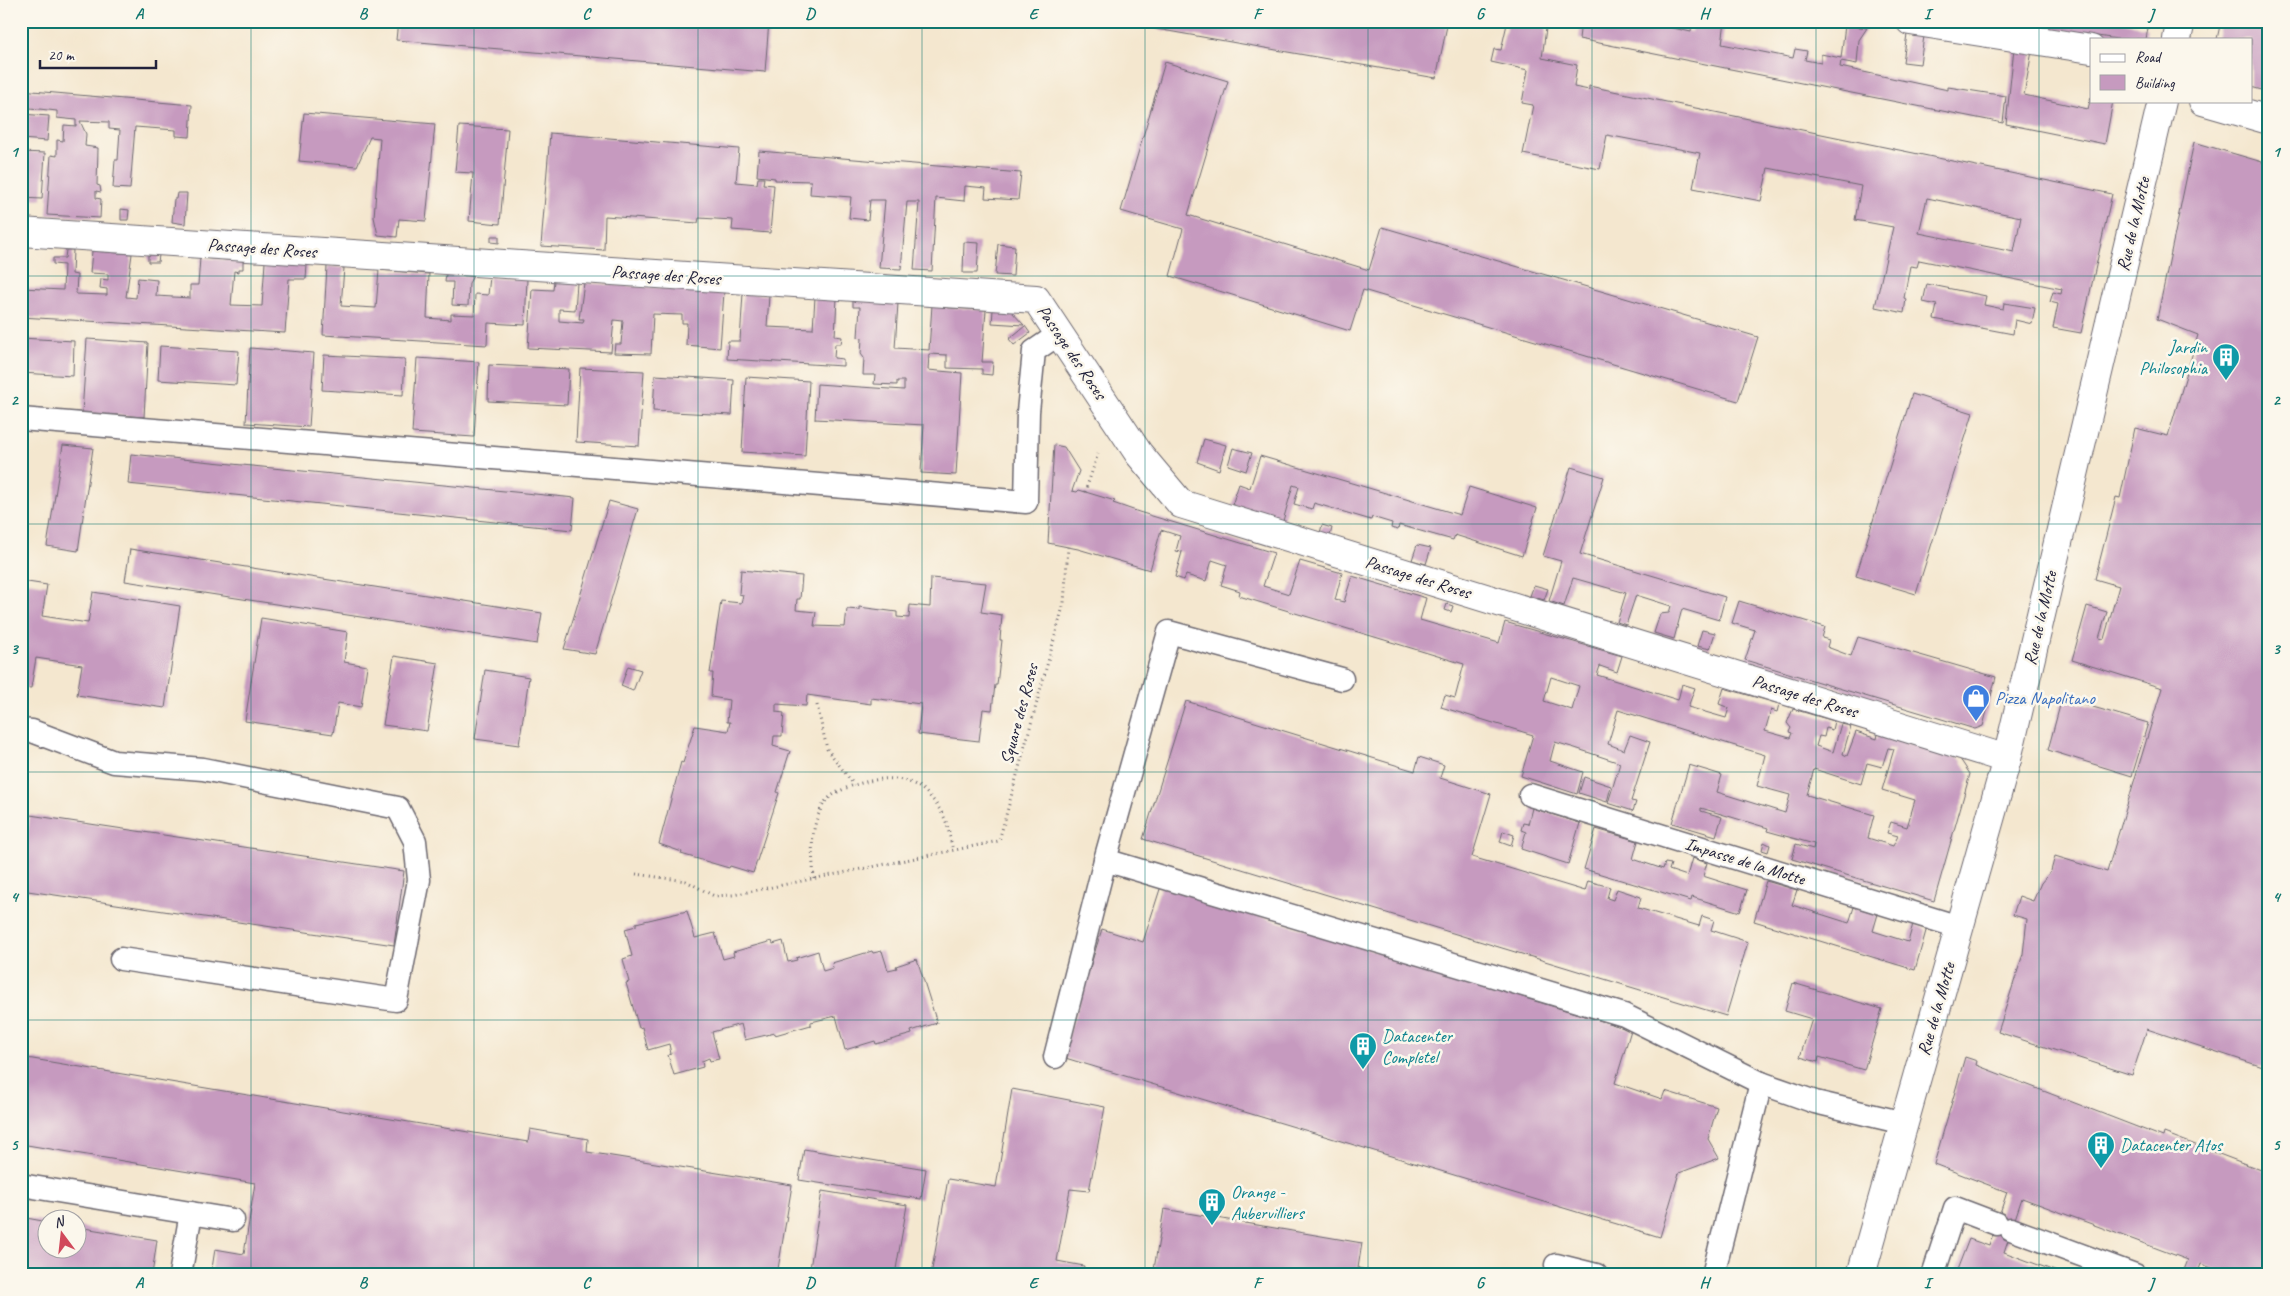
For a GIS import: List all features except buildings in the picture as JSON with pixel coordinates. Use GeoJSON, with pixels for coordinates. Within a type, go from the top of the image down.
{"type":"FeatureCollection","features":[{"type":"Feature","properties":{"kind":"street"},"geometry":{"type":"LineString","coordinates":[[1910,21],[2090,49]]}},
{"type":"Feature","properties":{"kind":"street"},"geometry":{"type":"LineString","coordinates":[[2177,38],[2181,21]]}},
{"type":"Feature","properties":{"kind":"street","name":"Rue de la Motte"},"geometry":{"type":"LineString","coordinates":[[1861,1275],[2007,758],[2162,102]]}},
{"type":"Feature","properties":{"kind":"street"},"geometry":{"type":"LineString","coordinates":[[2206,102],[2269,120]]}},
{"type":"Feature","properties":{"kind":"street","name":"Passage des Roses"},"geometry":{"type":"LineString","coordinates":[[21,232],[1036,299],[1140,454],[1181,504],[2007,758]]}},
{"type":"Feature","properties":{"kind":"lane"},"geometry":{"type":"LineString","coordinates":[[21,420],[1026,502],[1028,412],[1034,351],[1059,334]]}},
{"type":"Feature","properties":{"kind":"lane"},"geometry":{"type":"LineString","coordinates":[[1055,1057],[1105,860],[1169,632],[1342,679]]}},
{"type":"Feature","properties":{"kind":"lane"},"geometry":{"type":"LineString","coordinates":[[21,730],[32,731],[114,762],[203,769],[398,808],[416,841],[419,880],[396,1000],[121,959]]}},
{"type":"Feature","properties":{"kind":"lane","name":"Impasse de la Motte"},"geometry":{"type":"LineString","coordinates":[[1530,795],[1959,927]]}},
{"type":"Feature","properties":{"kind":"lane"},"geometry":{"type":"LineString","coordinates":[[1105,860],[1624,1015],[1761,1083],[1815,1102],[1904,1123]]}},
{"type":"Feature","properties":{"kind":"lane"},"geometry":{"type":"LineString","coordinates":[[1713,1275],[1761,1083]]}},
{"type":"Feature","properties":{"kind":"lane"},"geometry":{"type":"LineString","coordinates":[[21,1186],[233,1220]]}},
{"type":"Feature","properties":{"kind":"lane"},"geometry":{"type":"LineString","coordinates":[[1933,1275],[1955,1208],[2135,1275]]}},
{"type":"Feature","properties":{"kind":"lane"},"geometry":{"type":"LineString","coordinates":[[180,1275],[191,1213]]}},
{"type":"Feature","properties":{"kind":"lane"},"geometry":{"type":"LineString","coordinates":[[1556,1264],[1596,1275]]}},
{"type":"Feature","properties":{"kind":"path","name":"Square des Roses"},"geometry":{"type":"LineString","coordinates":[[636,874],[686,881],[714,896],[734,895],[999,841],[1064,603],[1068,547]]}},
{"type":"Feature","properties":{"kind":"path"},"geometry":{"type":"LineString","coordinates":[[817,705],[827,749],[854,785]]}},
{"type":"Feature","properties":{"kind":"path"},"geometry":{"type":"LineString","coordinates":[[814,879],[811,839],[824,803],[846,787],[879,777],[908,780],[929,794],[944,819],[953,850]]}},
{"type":"Feature","properties":{"kind":"place","name":"Jardin Philosophia"},"geometry":{"type":"Point","coordinates":[2226,381]}},
{"type":"Feature","properties":{"kind":"place","name":"Pizza Napolitano"},"geometry":{"type":"Point","coordinates":[1976,722]}},
{"type":"Feature","properties":{"kind":"place","name":"Datacenter Completel"},"geometry":{"type":"Point","coordinates":[1363,1070]}},
{"type":"Feature","properties":{"kind":"place","name":"Datacenter Atos"},"geometry":{"type":"Point","coordinates":[2101,1169]}},
{"type":"Feature","properties":{"kind":"place","name":"Orange - Aubervilliers"},"geometry":{"type":"Point","coordinates":[1212,1226]}}]}
